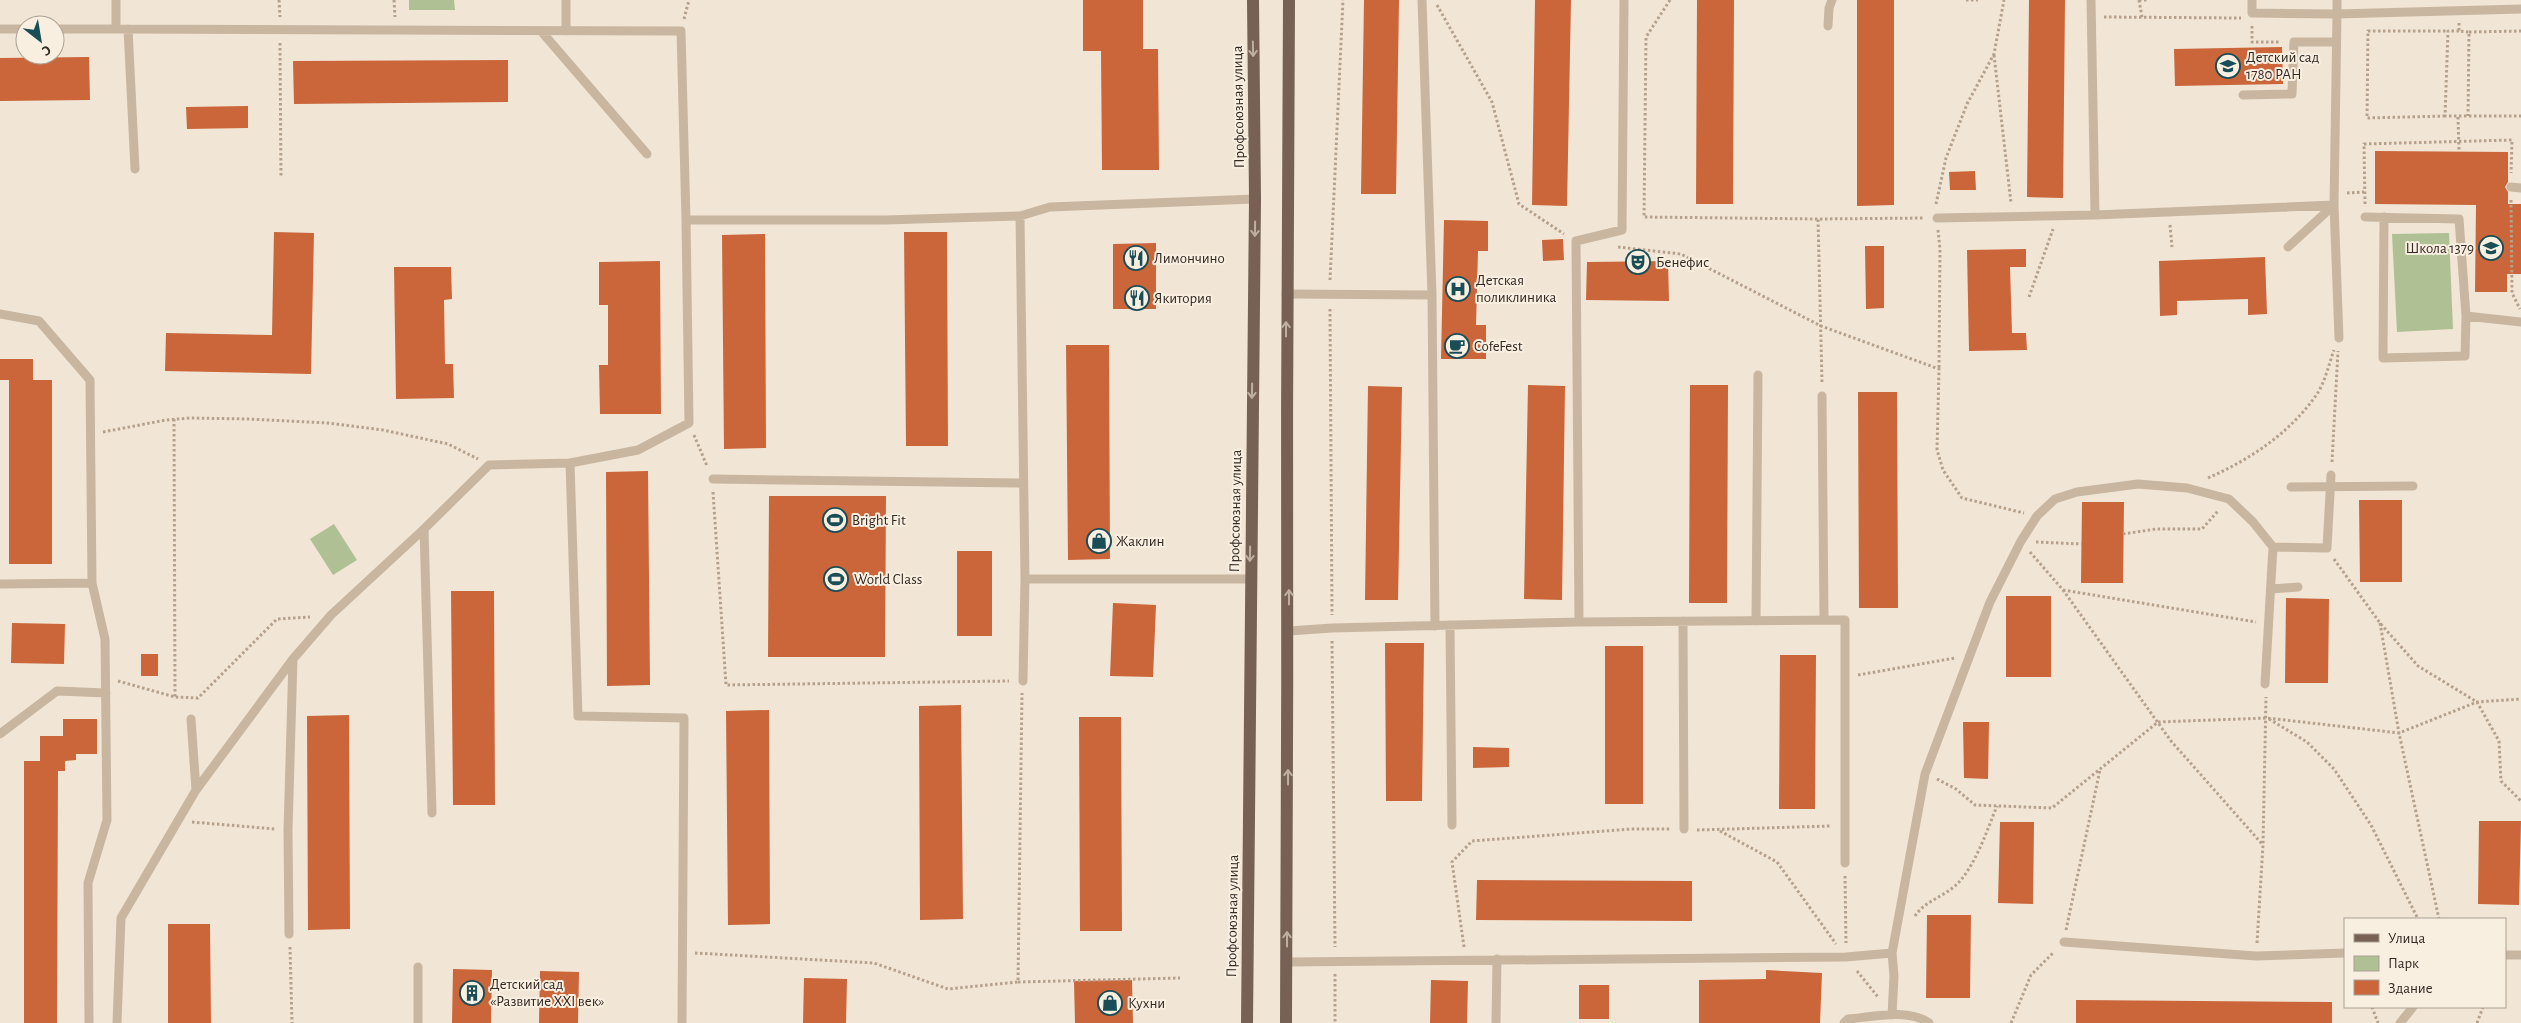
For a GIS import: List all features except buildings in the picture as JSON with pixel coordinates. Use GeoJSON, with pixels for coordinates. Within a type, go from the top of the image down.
{"type":"FeatureCollection","features":[{"type":"Feature","properties":{"kind":"main road","name":"Профсоюзная улица"},"geometry":{"type":"LineString","coordinates":[[1247,1023],[1255,200],[1253,0]]}},
{"type":"Feature","properties":{"kind":"main road"},"geometry":{"type":"LineString","coordinates":[[1286,1023],[1289,631],[1286,294],[1289,0]]}},
{"type":"Feature","properties":{"kind":"lane"},"geometry":{"type":"LineString","coordinates":[[116,0],[116,29]]}},
{"type":"Feature","properties":{"kind":"lane"},"geometry":{"type":"LineString","coordinates":[[566,0],[566,31]]}},
{"type":"Feature","properties":{"kind":"lane"},"geometry":{"type":"LineString","coordinates":[[1422,0],[1432,295],[1435,626]]}},
{"type":"Feature","properties":{"kind":"lane"},"geometry":{"type":"LineString","coordinates":[[1579,622],[1576,242],[1622,230],[1624,0]]}},
{"type":"Feature","properties":{"kind":"lane"},"geometry":{"type":"LineString","coordinates":[[1828,26],[1829,8],[1832,0]]}},
{"type":"Feature","properties":{"kind":"lane"},"geometry":{"type":"LineString","coordinates":[[2091,0],[2095,215]]}},
{"type":"Feature","properties":{"kind":"lane"},"geometry":{"type":"LineString","coordinates":[[2252,0],[2252,16],[2521,9]]}},
{"type":"Feature","properties":{"kind":"lane"},"geometry":{"type":"LineString","coordinates":[[2337,0],[2334,205],[2339,338]]}},
{"type":"Feature","properties":{"kind":"lane"},"geometry":{"type":"LineString","coordinates":[[0,29],[15,29]]}},
{"type":"Feature","properties":{"kind":"lane"},"geometry":{"type":"LineString","coordinates":[[65,29],[681,31],[686,220],[688,423],[638,450],[570,463],[489,464],[424,529],[331,615],[294,659],[196,790],[121,918],[117,1023]]}},
{"type":"Feature","properties":{"kind":"lane"},"geometry":{"type":"LineString","coordinates":[[128,29],[135,169]]}},
{"type":"Feature","properties":{"kind":"lane"},"geometry":{"type":"LineString","coordinates":[[541,31],[647,154]]}},
{"type":"Feature","properties":{"kind":"lane"},"geometry":{"type":"LineString","coordinates":[[2243,95],[2292,94],[2294,42],[2336,42]]}},
{"type":"Feature","properties":{"kind":"lane"},"geometry":{"type":"LineString","coordinates":[[2511,188],[2521,188]]}},
{"type":"Feature","properties":{"kind":"lane"},"geometry":{"type":"LineString","coordinates":[[686,220],[885,220],[1020,216],[1050,207],[1255,200]]}},
{"type":"Feature","properties":{"kind":"lane"},"geometry":{"type":"LineString","coordinates":[[1937,218],[2095,215],[2334,205]]}},
{"type":"Feature","properties":{"kind":"lane"},"geometry":{"type":"LineString","coordinates":[[2288,247],[2334,205]]}},
{"type":"Feature","properties":{"kind":"lane"},"geometry":{"type":"LineString","coordinates":[[1020,216],[1024,579],[1023,681]]}},
{"type":"Feature","properties":{"kind":"lane"},"geometry":{"type":"LineString","coordinates":[[2365,217],[2384,217],[2459,219],[2466,316],[2465,356],[2383,358],[2384,217]]}},
{"type":"Feature","properties":{"kind":"lane"},"geometry":{"type":"LineString","coordinates":[[1286,294],[1330,292],[1432,295]]}},
{"type":"Feature","properties":{"kind":"lane"},"geometry":{"type":"LineString","coordinates":[[0,314],[39,321],[90,380],[92,583],[105,639],[107,820],[88,882],[89,1023]]}},
{"type":"Feature","properties":{"kind":"lane"},"geometry":{"type":"LineString","coordinates":[[2466,316],[2521,322]]}},
{"type":"Feature","properties":{"kind":"lane"},"geometry":{"type":"LineString","coordinates":[[1756,621],[1758,375]]}},
{"type":"Feature","properties":{"kind":"lane"},"geometry":{"type":"LineString","coordinates":[[1822,396],[1824,620]]}},
{"type":"Feature","properties":{"kind":"lane"},"geometry":{"type":"LineString","coordinates":[[570,463],[578,716],[684,718],[682,1023]]}},
{"type":"Feature","properties":{"kind":"lane"},"geometry":{"type":"LineString","coordinates":[[2273,547],[2327,548],[2331,475]]}},
{"type":"Feature","properties":{"kind":"lane"},"geometry":{"type":"LineString","coordinates":[[713,479],[1023,483]]}},
{"type":"Feature","properties":{"kind":"lane"},"geometry":{"type":"LineString","coordinates":[[1892,1014],[1894,976],[1892,953],[1925,774],[1990,602],[2021,541],[2037,516],[2054,500],[2077,492],[2138,484],[2187,488],[2229,499],[2253,522],[2273,547],[2265,684]]}},
{"type":"Feature","properties":{"kind":"lane"},"geometry":{"type":"LineString","coordinates":[[2290,487],[2413,486]]}},
{"type":"Feature","properties":{"kind":"lane"},"geometry":{"type":"LineString","coordinates":[[424,529],[432,812]]}},
{"type":"Feature","properties":{"kind":"lane"},"geometry":{"type":"LineString","coordinates":[[1024,579],[1250,579]]}},
{"type":"Feature","properties":{"kind":"lane"},"geometry":{"type":"LineString","coordinates":[[0,584],[92,583]]}},
{"type":"Feature","properties":{"kind":"lane"},"geometry":{"type":"LineString","coordinates":[[2271,589],[2298,587]]}},
{"type":"Feature","properties":{"kind":"lane"},"geometry":{"type":"LineString","coordinates":[[1289,631],[1332,628],[1579,622],[1845,620],[1844,863]]}},
{"type":"Feature","properties":{"kind":"lane"},"geometry":{"type":"LineString","coordinates":[[1683,621],[1684,829]]}},
{"type":"Feature","properties":{"kind":"lane"},"geometry":{"type":"LineString","coordinates":[[1450,625],[1452,825]]}},
{"type":"Feature","properties":{"kind":"lane"},"geometry":{"type":"LineString","coordinates":[[289,934],[288,830],[294,659]]}},
{"type":"Feature","properties":{"kind":"lane"},"geometry":{"type":"LineString","coordinates":[[0,734],[57,691],[106,693]]}},
{"type":"Feature","properties":{"kind":"lane"},"geometry":{"type":"LineString","coordinates":[[191,719],[196,790]]}},
{"type":"Feature","properties":{"kind":"lane"},"geometry":{"type":"LineString","coordinates":[[2064,942],[2256,956],[2344,953]]}},
{"type":"Feature","properties":{"kind":"lane"},"geometry":{"type":"LineString","coordinates":[[1287,962],[1846,958],[1892,953]]}},
{"type":"Feature","properties":{"kind":"lane"},"geometry":{"type":"LineString","coordinates":[[2506,955],[2521,955]]}},
{"type":"Feature","properties":{"kind":"lane"},"geometry":{"type":"LineString","coordinates":[[1496,1023],[1497,960]]}},
{"type":"Feature","properties":{"kind":"lane"},"geometry":{"type":"LineString","coordinates":[[418,967],[418,1023]]}},
{"type":"Feature","properties":{"kind":"lane"},"geometry":{"type":"LineString","coordinates":[[2400,1023],[2412,1008]]}},
{"type":"Feature","properties":{"kind":"lane"},"geometry":{"type":"LineString","coordinates":[[1844,1023],[1848,1019],[1892,1014],[1921,1018],[1929,1023]]}},
{"type":"Feature","properties":{"kind":"path"},"geometry":{"type":"LineString","coordinates":[[279,0],[281,178]]}},
{"type":"Feature","properties":{"kind":"path"},"geometry":{"type":"LineString","coordinates":[[1335,1023],[1330,292],[1342,0]]}},
{"type":"Feature","properties":{"kind":"path"},"geometry":{"type":"LineString","coordinates":[[1434,0],[1492,102],[1519,204],[1576,242]]}},
{"type":"Feature","properties":{"kind":"path"},"geometry":{"type":"LineString","coordinates":[[1670,0],[1646,36],[1644,217],[1937,218]]}},
{"type":"Feature","properties":{"kind":"path"},"geometry":{"type":"LineString","coordinates":[[1966,0],[1978,0]]}},
{"type":"Feature","properties":{"kind":"path"},"geometry":{"type":"LineString","coordinates":[[2004,0],[1994,54],[2012,216]]}},
{"type":"Feature","properties":{"kind":"path"},"geometry":{"type":"LineString","coordinates":[[2142,17],[2139,0],[2149,0]]}},
{"type":"Feature","properties":{"kind":"path"},"geometry":{"type":"LineString","coordinates":[[2459,11],[2459,30]]}},
{"type":"Feature","properties":{"kind":"path"},"geometry":{"type":"LineString","coordinates":[[2091,17],[2252,16],[2252,42],[2294,42]]}},
{"type":"Feature","properties":{"kind":"path"},"geometry":{"type":"LineString","coordinates":[[2521,31],[2368,31],[2367,118],[2521,116]]}},
{"type":"Feature","properties":{"kind":"path"},"geometry":{"type":"LineString","coordinates":[[2445,116],[2448,31]]}},
{"type":"Feature","properties":{"kind":"path"},"geometry":{"type":"LineString","coordinates":[[2468,32],[2468,116]]}},
{"type":"Feature","properties":{"kind":"path"},"geometry":{"type":"LineString","coordinates":[[1994,54],[1967,104],[1946,158],[1936,207],[1940,249],[1938,450],[1943,470],[1962,498],[2037,516]]}},
{"type":"Feature","properties":{"kind":"path"},"geometry":{"type":"LineString","coordinates":[[2458,117],[2459,151]]}},
{"type":"Feature","properties":{"kind":"path"},"geometry":{"type":"LineString","coordinates":[[2365,217],[2364,144],[2512,140],[2512,293],[2521,311]]}},
{"type":"Feature","properties":{"kind":"path"},"geometry":{"type":"LineString","coordinates":[[2169,212],[2172,247]]}},
{"type":"Feature","properties":{"kind":"path"},"geometry":{"type":"LineString","coordinates":[[2030,297],[2053,230],[2052,216]]}},
{"type":"Feature","properties":{"kind":"path"},"geometry":{"type":"LineString","coordinates":[[1818,219],[1822,396]]}},
{"type":"Feature","properties":{"kind":"path"},"geometry":{"type":"LineString","coordinates":[[1614,246],[1681,254],[1821,326],[1939,368]]}},
{"type":"Feature","properties":{"kind":"path"},"geometry":{"type":"LineString","coordinates":[[2331,475],[2339,338]]}},
{"type":"Feature","properties":{"kind":"path"},"geometry":{"type":"LineString","coordinates":[[2187,488],[2228,469],[2275,441],[2318,393],[2339,338]]}},
{"type":"Feature","properties":{"kind":"path"},"geometry":{"type":"LineString","coordinates":[[174,419],[175,697]]}},
{"type":"Feature","properties":{"kind":"path"},"geometry":{"type":"LineString","coordinates":[[91,435],[174,419],[247,419],[383,430],[448,444],[489,464]]}},
{"type":"Feature","properties":{"kind":"path"},"geometry":{"type":"LineString","coordinates":[[688,423],[713,479],[726,685],[1023,681],[1018,982]]}},
{"type":"Feature","properties":{"kind":"path"},"geometry":{"type":"LineString","coordinates":[[2123,534],[2156,529],[2202,529],[2229,499]]}},
{"type":"Feature","properties":{"kind":"path"},"geometry":{"type":"LineString","coordinates":[[2021,541],[2082,544]]}},
{"type":"Feature","properties":{"kind":"path"},"geometry":{"type":"LineString","coordinates":[[2021,541],[2063,590],[2171,741],[2263,845]]}},
{"type":"Feature","properties":{"kind":"path"},"geometry":{"type":"LineString","coordinates":[[2327,548],[2380,623],[2418,666],[2477,702],[2499,741],[2501,781],[2521,801]]}},
{"type":"Feature","properties":{"kind":"path"},"geometry":{"type":"LineString","coordinates":[[2063,590],[2269,624]]}},
{"type":"Feature","properties":{"kind":"path"},"geometry":{"type":"LineString","coordinates":[[106,677],[175,697],[198,698],[278,619],[331,615]]}},
{"type":"Feature","properties":{"kind":"path"},"geometry":{"type":"LineString","coordinates":[[2380,623],[2399,733],[2439,918]]}},
{"type":"Feature","properties":{"kind":"path"},"geometry":{"type":"LineString","coordinates":[[1845,677],[1970,656]]}},
{"type":"Feature","properties":{"kind":"path"},"geometry":{"type":"LineString","coordinates":[[2256,956],[2263,845],[2267,718],[2265,684]]}},
{"type":"Feature","properties":{"kind":"path"},"geometry":{"type":"LineString","coordinates":[[1925,774],[1956,789],[1976,805],[2052,808],[2158,722],[2267,718],[2399,733],[2477,702],[2521,699]]}},
{"type":"Feature","properties":{"kind":"path"},"geometry":{"type":"LineString","coordinates":[[2267,718],[2307,742],[2334,769],[2371,825],[2418,918]]}},
{"type":"Feature","properties":{"kind":"path"},"geometry":{"type":"LineString","coordinates":[[2011,1023],[2031,975],[2064,942],[2100,769]]}},
{"type":"Feature","properties":{"kind":"path"},"geometry":{"type":"LineString","coordinates":[[1914,917],[1918,910],[1956,885],[1976,856],[1997,806]]}},
{"type":"Feature","properties":{"kind":"path"},"geometry":{"type":"LineString","coordinates":[[178,821],[288,830]]}},
{"type":"Feature","properties":{"kind":"path"},"geometry":{"type":"LineString","coordinates":[[1466,960],[1452,862],[1472,841],[1631,829],[1719,831],[1845,825]]}},
{"type":"Feature","properties":{"kind":"path"},"geometry":{"type":"LineString","coordinates":[[1719,831],[1777,862],[1846,958],[1892,1014]]}},
{"type":"Feature","properties":{"kind":"path"},"geometry":{"type":"LineString","coordinates":[[1844,863],[1846,958]]}},
{"type":"Feature","properties":{"kind":"path"},"geometry":{"type":"LineString","coordinates":[[289,934],[292,1023]]}},
{"type":"Feature","properties":{"kind":"path"},"geometry":{"type":"LineString","coordinates":[[681,952],[874,963],[948,989],[1018,982],[1180,978]]}},
{"type":"Feature","properties":{"kind":"path"},"geometry":{"type":"LineString","coordinates":[[2372,1008],[2378,1023]]}},
{"type":"Feature","properties":{"kind":"path"},"geometry":{"type":"LineString","coordinates":[[2477,1023],[2483,1008]]}},
{"type":"Feature","properties":{"kind":"green space"},"geometry":{"type":"Polygon","coordinates":[[[409,0],[454,0],[455,10],[409,10],[409,0]]]}},
{"type":"Feature","properties":{"kind":"green space"},"geometry":{"type":"Polygon","coordinates":[[[2449,233],[2453,329],[2397,332],[2392,234],[2449,233]]]}},
{"type":"Feature","properties":{"kind":"green space"},"geometry":{"type":"Polygon","coordinates":[[[334,524],[357,560],[333,575],[310,539],[334,524]]]}},
{"type":"Feature","properties":{"kind":"place","name":"Детский сад 1780 РАН"},"geometry":{"type":"Point","coordinates":[2228,66]}},
{"type":"Feature","properties":{"kind":"place","name":"Школа 1379"},"geometry":{"type":"Point","coordinates":[2491,248]}},
{"type":"Feature","properties":{"kind":"place","name":"Лимончино"},"geometry":{"type":"Point","coordinates":[1136,258]}},
{"type":"Feature","properties":{"kind":"place","name":"Бенефис"},"geometry":{"type":"Point","coordinates":[1638,262]}},
{"type":"Feature","properties":{"kind":"place","name":"Детская поликлиника"},"geometry":{"type":"Point","coordinates":[1458,289]}},
{"type":"Feature","properties":{"kind":"place","name":"Якитория"},"geometry":{"type":"Point","coordinates":[1137,298]}},
{"type":"Feature","properties":{"kind":"place","name":"CofeFest"},"geometry":{"type":"Point","coordinates":[1457,346]}},
{"type":"Feature","properties":{"kind":"place","name":"Bright Fit"},"geometry":{"type":"Point","coordinates":[835,520]}},
{"type":"Feature","properties":{"kind":"place","name":"Жаклин"},"geometry":{"type":"Point","coordinates":[1099,541]}},
{"type":"Feature","properties":{"kind":"place","name":"World Class"},"geometry":{"type":"Point","coordinates":[836,579]}},
{"type":"Feature","properties":{"kind":"place","name":"Детский сад «Развитие XXI век»"},"geometry":{"type":"Point","coordinates":[472,993]}},
{"type":"Feature","properties":{"kind":"place","name":"Кухни"},"geometry":{"type":"Point","coordinates":[1110,1003]}}]}
